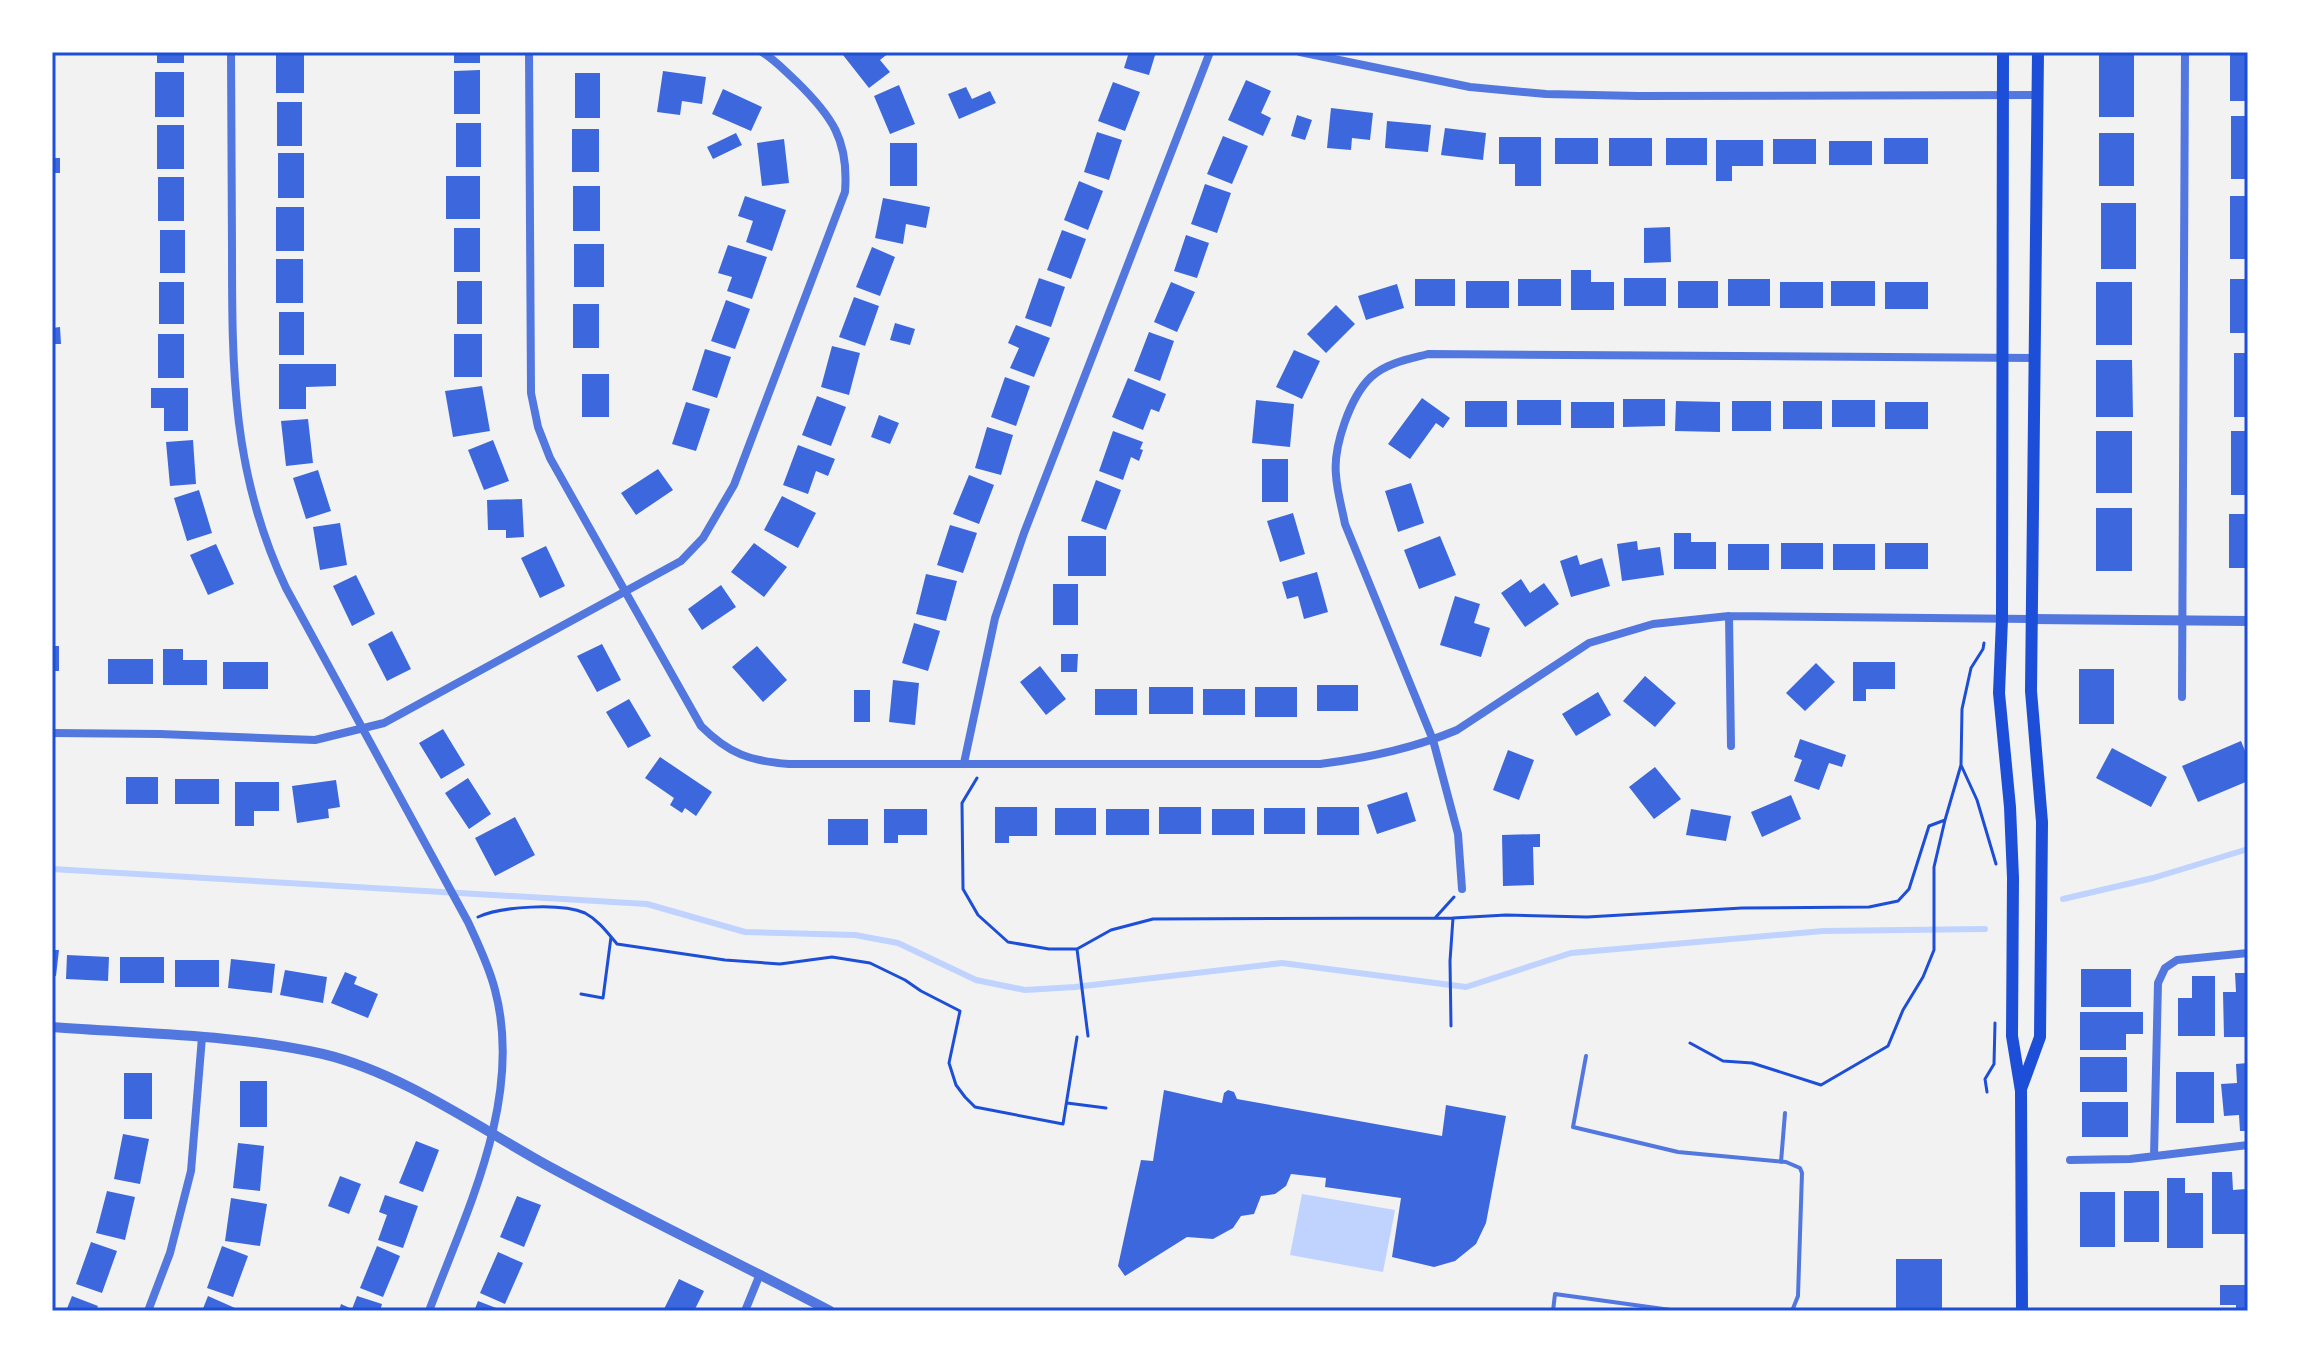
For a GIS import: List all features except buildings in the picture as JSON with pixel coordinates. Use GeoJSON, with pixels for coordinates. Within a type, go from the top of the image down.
{"type":"FeatureCollection","features":[{"type":"Feature","properties":{"kind":"main road"},"geometry":{"type":"LineString","coordinates":[[2003,52],[2002,619],[1999,693],[2010,807],[2012,1036],[2021,1091],[2022,1311]]}},
{"type":"Feature","properties":{"kind":"main road"},"geometry":{"type":"LineString","coordinates":[[2021,1091],[2040,1037],[2042,822],[2031,691],[2038,52]]}},
{"type":"Feature","properties":{"kind":"street"},"geometry":{"type":"LineString","coordinates":[[231,52],[233,350],[239,436],[246,477],[276,568],[466,918],[487,963],[496,992],[504,1050],[493,1135],[429,1311]]}},
{"type":"Feature","properties":{"kind":"street"},"geometry":{"type":"LineString","coordinates":[[529,52],[531,393],[538,427],[550,458],[701,726],[718,743],[759,762],[1320,764],[1363,758],[1433,740],[1457,730],[1589,643],[1653,624],[1729,616],[2248,621]]}},
{"type":"Feature","properties":{"kind":"street"},"geometry":{"type":"LineString","coordinates":[[52,733],[315,740],[363,729],[384,723],[681,561],[703,538],[734,485],[845,192],[843,148],[835,126],[822,106],[762,52]]}},
{"type":"Feature","properties":{"kind":"street"},"geometry":{"type":"LineString","coordinates":[[964,763],[995,618],[1024,533],[1210,52]]}},
{"type":"Feature","properties":{"kind":"street"},"geometry":{"type":"LineString","coordinates":[[1300,52],[1470,87],[1546,94],[2038,95]]}},
{"type":"Feature","properties":{"kind":"street"},"geometry":{"type":"LineString","coordinates":[[2182,697],[2185,52]]}},
{"type":"Feature","properties":{"kind":"street"},"geometry":{"type":"LineString","coordinates":[[1462,889],[1458,834],[1433,740],[1345,524],[1339,497],[1335,473],[1346,421],[1357,396],[1372,376],[1395,363],[1428,354],[2035,358]]}},
{"type":"Feature","properties":{"kind":"street"},"geometry":{"type":"LineString","coordinates":[[1729,616],[1731,746]]}},
{"type":"Feature","properties":{"kind":"street"},"geometry":{"type":"LineString","coordinates":[[2154,1156],[2158,994],[2165,968],[2177,960],[2248,953]]}},
{"type":"Feature","properties":{"kind":"street"},"geometry":{"type":"LineString","coordinates":[[52,1027],[265,1043],[325,1055],[407,1088],[551,1168],[830,1311]]}},
{"type":"Feature","properties":{"kind":"street"},"geometry":{"type":"LineString","coordinates":[[148,1311],[170,1253],[191,1171],[202,1037]]}},
{"type":"Feature","properties":{"kind":"street"},"geometry":{"type":"LineString","coordinates":[[2070,1160],[2154,1156],[2248,1145]]}},
{"type":"Feature","properties":{"kind":"street"},"geometry":{"type":"LineString","coordinates":[[745,1311],[760,1274]]}},
{"type":"Feature","properties":{"kind":"lane"},"geometry":{"type":"LineString","coordinates":[[1586,1056],[1573,1127],[1678,1152],[1794,1164],[1802,1173],[1798,1296],[1792,1311]]}},
{"type":"Feature","properties":{"kind":"lane"},"geometry":{"type":"LineString","coordinates":[[1781,1162],[1785,1113]]}},
{"type":"Feature","properties":{"kind":"lane"},"geometry":{"type":"LineString","coordinates":[[1553,1311],[1555,1294],[1678,1311]]}},
{"type":"Feature","properties":{"kind":"path"},"geometry":{"type":"LineString","coordinates":[[1690,1043],[1723,1061],[1752,1063],[1821,1085],[1888,1046],[1934,950],[1934,867],[1961,765],[1962,709],[1971,668],[1983,649],[1984,637]]}},
{"type":"Feature","properties":{"kind":"path"},"geometry":{"type":"LineString","coordinates":[[981,763],[977,780],[962,803],[963,889],[978,915],[1008,942],[1049,949],[1077,949],[1111,930],[1153,919],[1587,917],[1742,908],[1869,907],[1898,901],[1909,889],[1929,826],[1945,820]]}},
{"type":"Feature","properties":{"kind":"path"},"geometry":{"type":"LineString","coordinates":[[1961,765],[1977,800],[1996,866]]}},
{"type":"Feature","properties":{"kind":"path"},"geometry":{"type":"LineString","coordinates":[[1435,918],[1462,889]]}},
{"type":"Feature","properties":{"kind":"path"},"geometry":{"type":"LineString","coordinates":[[466,918],[512,908],[573,909],[588,915],[617,944],[725,960],[780,964],[832,957],[870,963],[960,1011],[949,1063],[956,1085],[975,1107],[1063,1124],[1077,1037]]}},
{"type":"Feature","properties":{"kind":"path"},"geometry":{"type":"LineString","coordinates":[[1451,1026],[1453,918]]}},
{"type":"Feature","properties":{"kind":"path"},"geometry":{"type":"LineString","coordinates":[[581,994],[603,998],[611,937]]}},
{"type":"Feature","properties":{"kind":"path"},"geometry":{"type":"LineString","coordinates":[[1077,949],[1088,1036]]}},
{"type":"Feature","properties":{"kind":"path"},"geometry":{"type":"LineString","coordinates":[[1987,1092],[1985,1079],[1994,1064],[1995,1020]]}},
{"type":"Feature","properties":{"kind":"path"},"geometry":{"type":"LineString","coordinates":[[1067,1103],[1106,1108]]}},
{"type":"Feature","properties":{"kind":"water"},"geometry":{"type":"Polygon","coordinates":[[[1302,1194],[1395,1210],[1383,1272],[1290,1255],[1302,1194]]]}},
{"type":"Feature","properties":{"kind":"waterway"},"geometry":{"type":"LineString","coordinates":[[2063,899],[2153,878],[2248,849]]}},
{"type":"Feature","properties":{"kind":"waterway"},"geometry":{"type":"LineString","coordinates":[[52,869],[647,904],[745,932],[855,935],[898,943],[976,980],[1025,990],[1282,963],[1466,987],[1571,953],[1823,931],[1985,929]]}}]}
